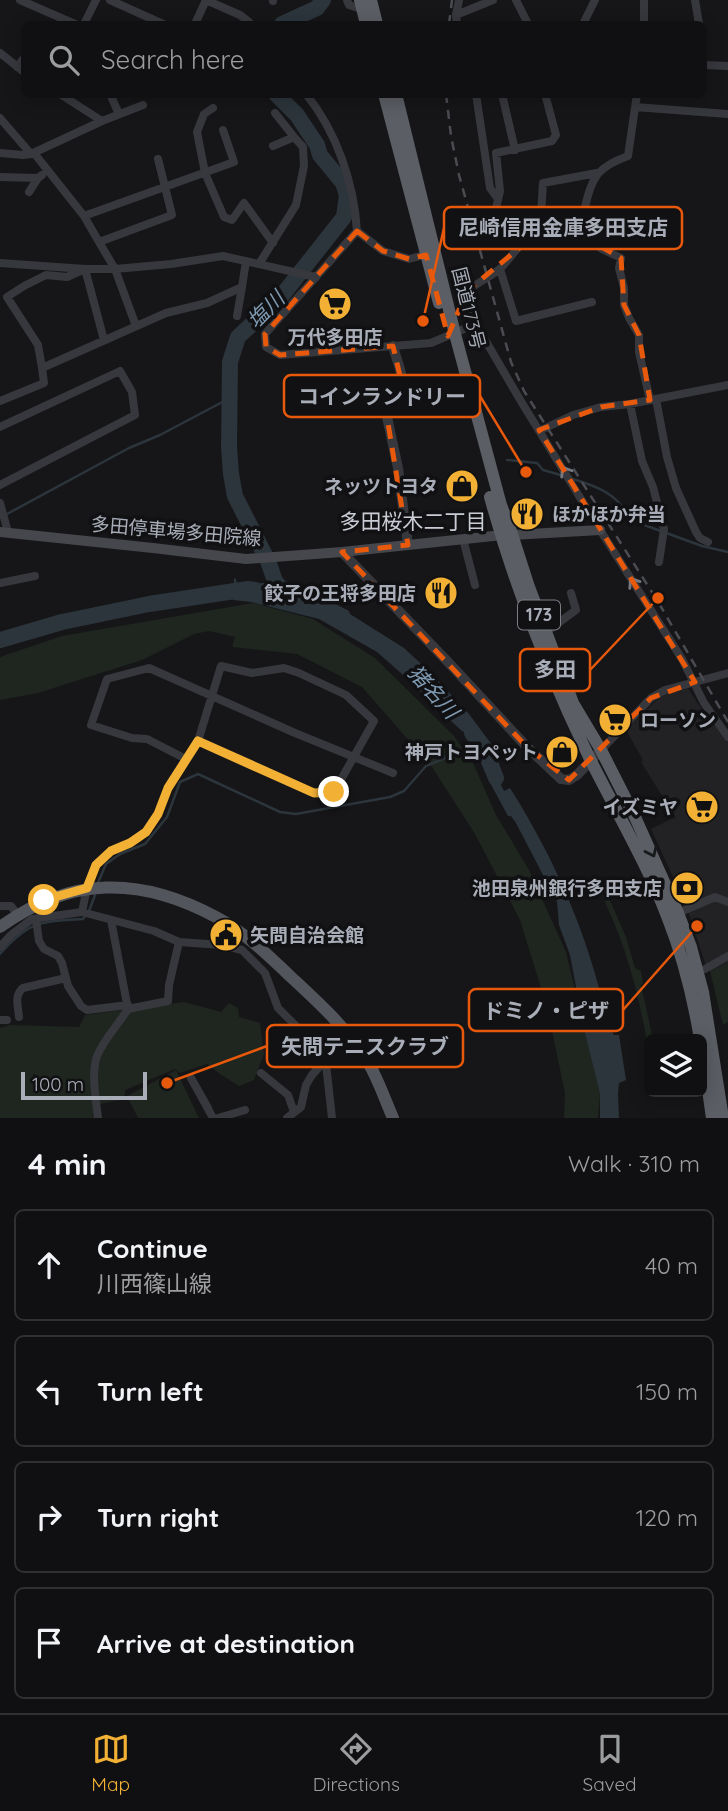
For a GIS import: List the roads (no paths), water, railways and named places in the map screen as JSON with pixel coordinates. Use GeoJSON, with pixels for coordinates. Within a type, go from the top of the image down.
{"type":"FeatureCollection","features":[{"type":"Feature","properties":{"kind":"highway","name":"国道173号"},"geometry":{"type":"LineString","coordinates":[[385,98],[431,254],[536,638],[590,760],[666,914],[688,983],[699,1034]]}},
{"type":"Feature","properties":{"kind":"highway","name":"国道173号"},"geometry":{"type":"LineString","coordinates":[[397,98],[431,254]]}},
{"type":"Feature","properties":{"kind":"highway","name":"国道173号"},"geometry":{"type":"LineString","coordinates":[[506,534],[573,703],[601,750],[651,851],[691,947],[703,992],[723,1118]]}},
{"type":"Feature","properties":{"kind":"highway"},"geometry":{"type":"LineString","coordinates":[[707,1083],[712,1118]]}},
{"type":"Feature","properties":{"kind":"main road","name":"多田停車場多田院線"},"geometry":{"type":"LineString","coordinates":[[4,532],[239,559],[341,552],[506,534],[600,530]]}},
{"type":"Feature","properties":{"kind":"main road"},"geometry":{"type":"LineString","coordinates":[[0,926],[44,900],[87,888],[126,887],[165,895],[217,917],[260,948],[336,1019],[370,1065],[393,1118]]}},
{"type":"Feature","properties":{"kind":"street"},"geometry":{"type":"LineString","coordinates":[[19,0],[68,21]]}},
{"type":"Feature","properties":{"kind":"street"},"geometry":{"type":"LineString","coordinates":[[86,21],[96,0]]}},
{"type":"Feature","properties":{"kind":"street"},"geometry":{"type":"LineString","coordinates":[[110,0],[156,21]]}},
{"type":"Feature","properties":{"kind":"street"},"geometry":{"type":"LineString","coordinates":[[196,21],[206,0],[248,21]]}},
{"type":"Feature","properties":{"kind":"street"},"geometry":{"type":"LineString","coordinates":[[347,0],[349,5],[369,9]]}},
{"type":"Feature","properties":{"kind":"street"},"geometry":{"type":"LineString","coordinates":[[457,20],[459,0]]}},
{"type":"Feature","properties":{"kind":"street"},"geometry":{"type":"LineString","coordinates":[[457,20],[494,0]]}},
{"type":"Feature","properties":{"kind":"street"},"geometry":{"type":"LineString","coordinates":[[516,0],[526,21]]}},
{"type":"Feature","properties":{"kind":"street"},"geometry":{"type":"LineString","coordinates":[[584,21],[595,0]]}},
{"type":"Feature","properties":{"kind":"street"},"geometry":{"type":"LineString","coordinates":[[644,0],[644,21]]}},
{"type":"Feature","properties":{"kind":"street"},"geometry":{"type":"LineString","coordinates":[[695,0],[698,21]]}},
{"type":"Feature","properties":{"kind":"street"},"geometry":{"type":"LineString","coordinates":[[0,53],[21,70]]}},
{"type":"Feature","properties":{"kind":"street"},"geometry":{"type":"LineString","coordinates":[[707,65],[728,66]]}},
{"type":"Feature","properties":{"kind":"street"},"geometry":{"type":"LineString","coordinates":[[66,98],[102,121]]}},
{"type":"Feature","properties":{"kind":"street"},"geometry":{"type":"LineString","coordinates":[[112,98],[119,114]]}},
{"type":"Feature","properties":{"kind":"street"},"geometry":{"type":"LineString","coordinates":[[309,98],[332,135],[356,209],[357,231],[265,334],[266,347],[280,355],[431,344],[466,328],[478,326]]}},
{"type":"Feature","properties":{"kind":"street"},"geometry":{"type":"LineString","coordinates":[[477,98],[490,188],[498,199]]}},
{"type":"Feature","properties":{"kind":"street"},"geometry":{"type":"LineString","coordinates":[[503,98],[515,150]]}},
{"type":"Feature","properties":{"kind":"street"},"geometry":{"type":"LineString","coordinates":[[522,244],[514,231],[505,230],[496,222],[495,213],[500,191],[496,153],[552,141],[556,135],[546,98]]}},
{"type":"Feature","properties":{"kind":"street"},"geometry":{"type":"LineString","coordinates":[[540,231],[543,183],[597,173],[628,156],[636,98]]}},
{"type":"Feature","properties":{"kind":"street"},"geometry":{"type":"LineString","coordinates":[[0,154],[32,153],[143,105]]}},
{"type":"Feature","properties":{"kind":"street"},"geometry":{"type":"LineString","coordinates":[[635,107],[728,114]]}},
{"type":"Feature","properties":{"kind":"street"},"geometry":{"type":"LineString","coordinates":[[213,108],[204,114],[197,132],[205,173],[224,217],[232,220],[244,203],[273,243]]}},
{"type":"Feature","properties":{"kind":"street"},"geometry":{"type":"LineString","coordinates":[[259,264],[296,205],[304,166],[303,147],[275,113]]}},
{"type":"Feature","properties":{"kind":"street"},"geometry":{"type":"LineString","coordinates":[[0,118],[84,216],[115,269],[136,326]]}},
{"type":"Feature","properties":{"kind":"street"},"geometry":{"type":"LineString","coordinates":[[84,216],[234,162],[223,130]]}},
{"type":"Feature","properties":{"kind":"street"},"geometry":{"type":"LineString","coordinates":[[273,146],[293,137]]}},
{"type":"Feature","properties":{"kind":"street"},"geometry":{"type":"LineString","coordinates":[[99,242],[172,215],[158,159]]}},
{"type":"Feature","properties":{"kind":"street"},"geometry":{"type":"LineString","coordinates":[[29,192],[38,178],[48,171]]}},
{"type":"Feature","properties":{"kind":"street"},"geometry":{"type":"LineString","coordinates":[[575,232],[582,225],[597,173]]}},
{"type":"Feature","properties":{"kind":"street"},"geometry":{"type":"LineString","coordinates":[[0,177],[38,178]]}},
{"type":"Feature","properties":{"kind":"street"},"geometry":{"type":"LineString","coordinates":[[357,231],[383,251],[410,259],[431,254]]}},
{"type":"Feature","properties":{"kind":"street"},"geometry":{"type":"LineString","coordinates":[[708,542],[696,533],[676,488],[639,352],[639,335],[624,304],[624,288],[619,268],[621,258],[575,232],[540,231],[531,235],[500,269],[467,291],[463,299],[600,530],[682,659],[704,703],[728,737]]}},
{"type":"Feature","properties":{"kind":"street"},"geometry":{"type":"LineString","coordinates":[[0,263],[115,269],[223,256],[316,277]]}},
{"type":"Feature","properties":{"kind":"street"},"geometry":{"type":"LineString","coordinates":[[237,316],[246,261]]}},
{"type":"Feature","properties":{"kind":"street"},"geometry":{"type":"LineString","coordinates":[[85,269],[104,340]]}},
{"type":"Feature","properties":{"kind":"street"},"geometry":{"type":"LineString","coordinates":[[0,401],[44,383],[38,345],[7,297],[46,275],[67,277],[85,269]]}},
{"type":"Feature","properties":{"kind":"street"},"geometry":{"type":"LineString","coordinates":[[500,269],[516,321],[592,302]]}},
{"type":"Feature","properties":{"kind":"street"},"geometry":{"type":"LineString","coordinates":[[43,368],[166,313],[207,303],[242,287]]}},
{"type":"Feature","properties":{"kind":"street"},"geometry":{"type":"LineString","coordinates":[[393,346],[404,393],[403,400],[387,417],[398,468],[408,545]]}},
{"type":"Feature","properties":{"kind":"street"},"geometry":{"type":"LineString","coordinates":[[0,427],[120,371],[132,391],[135,415],[0,485]]}},
{"type":"Feature","properties":{"kind":"street"},"geometry":{"type":"LineString","coordinates":[[540,431],[582,412],[601,407],[728,385]]}},
{"type":"Feature","properties":{"kind":"street"},"geometry":{"type":"LineString","coordinates":[[630,404],[642,461],[653,487],[664,529],[662,557]]}},
{"type":"Feature","properties":{"kind":"street"},"geometry":{"type":"LineString","coordinates":[[0,503],[4,532]]}},
{"type":"Feature","properties":{"kind":"street"},"geometry":{"type":"LineString","coordinates":[[463,539],[475,584]]}},
{"type":"Feature","properties":{"kind":"street"},"geometry":{"type":"LineString","coordinates":[[341,552],[527,747],[561,779],[569,780],[577,775],[651,698],[665,690],[728,673]]}},
{"type":"Feature","properties":{"kind":"street"},"geometry":{"type":"LineString","coordinates":[[0,583],[35,576]]}},
{"type":"Feature","properties":{"kind":"street"},"geometry":{"type":"LineString","coordinates":[[546,632],[576,610],[571,593]]}},
{"type":"Feature","properties":{"kind":"street"},"geometry":{"type":"LineString","coordinates":[[82,912],[96,865],[111,851],[146,832],[158,814],[168,788],[198,741],[221,666],[252,673],[284,668],[299,673],[346,695],[373,721],[334,792],[314,793],[198,741]]}},
{"type":"Feature","properties":{"kind":"street"},"geometry":{"type":"LineString","coordinates":[[186,759],[147,739],[132,738],[91,725],[107,679],[149,668],[393,773]]}},
{"type":"Feature","properties":{"kind":"street"},"geometry":{"type":"LineString","coordinates":[[678,913],[715,897],[728,902]]}},
{"type":"Feature","properties":{"kind":"street"},"geometry":{"type":"LineString","coordinates":[[0,906],[11,906],[18,914]]}},
{"type":"Feature","properties":{"kind":"street"},"geometry":{"type":"LineString","coordinates":[[0,947],[10,935],[32,919],[82,912],[154,931],[179,942],[242,950],[265,972],[278,1007],[322,1052],[326,1063],[332,1118]]}},
{"type":"Feature","properties":{"kind":"street"},"geometry":{"type":"LineString","coordinates":[[36,919],[39,941],[44,948],[58,956],[72,994],[88,1010],[168,1001],[179,942]]}},
{"type":"Feature","properties":{"kind":"street"},"geometry":{"type":"LineString","coordinates":[[98,1118],[94,1093],[96,1059],[128,1007],[111,920]]}},
{"type":"Feature","properties":{"kind":"street"},"geometry":{"type":"LineString","coordinates":[[705,969],[728,956]]}},
{"type":"Feature","properties":{"kind":"street"},"geometry":{"type":"LineString","coordinates":[[19,1017],[19,991],[66,978]]}},
{"type":"Feature","properties":{"kind":"street"},"geometry":{"type":"LineString","coordinates":[[291,1115],[301,1107],[306,1085],[312,1075],[326,1063]]}},
{"type":"Feature","properties":{"kind":"street"},"geometry":{"type":"LineString","coordinates":[[261,1073],[288,1095],[291,1115]]}},
{"type":"Feature","properties":{"kind":"street"},"geometry":{"type":"LineString","coordinates":[[191,1078],[216,1118],[245,1110]]}},
{"type":"Feature","properties":{"kind":"street"},"geometry":{"type":"LineString","coordinates":[[197,1088],[208,1108]]}},
{"type":"Feature","properties":{"kind":"street"},"geometry":{"type":"LineString","coordinates":[[232,1102],[236,1113]]}},
{"type":"Feature","properties":{"kind":"water"},"geometry":{"type":"Polygon","coordinates":[[[234,578],[237,584],[287,581],[293,592],[304,600],[304,604],[318,603],[326,599],[349,611],[404,648],[429,671],[469,714],[495,749],[502,774],[497,777],[504,791],[510,788],[556,872],[592,962],[608,1025],[614,1035],[619,1035],[626,1080],[619,1083],[619,1118],[600,1118],[600,1094],[570,955],[559,925],[557,902],[516,823],[508,816],[488,779],[489,754],[377,652],[319,619],[233,600],[234,578]]]}},
{"type":"Feature","properties":{"kind":"waterway","name":"塩川"},"geometry":{"type":"LineString","coordinates":[[289,21],[317,8],[323,0]]}},
{"type":"Feature","properties":{"kind":"waterway","name":"塩川"},"geometry":{"type":"LineString","coordinates":[[280,98],[297,115],[317,145],[320,155],[343,183],[347,195],[344,217],[280,298],[238,337],[230,362],[229,447],[235,496],[268,561],[275,581],[286,595]]}},
{"type":"Feature","properties":{"kind":"waterway"},"geometry":{"type":"LineString","coordinates":[[7,514],[129,448],[160,435],[230,398]]}},
{"type":"Feature","properties":{"kind":"waterway"},"geometry":{"type":"LineString","coordinates":[[507,460],[537,463],[543,470],[564,476]]}},
{"type":"Feature","properties":{"kind":"waterway"},"geometry":{"type":"LineString","coordinates":[[573,479],[610,495],[636,522],[702,546],[728,552]]}},
{"type":"Feature","properties":{"kind":"waterway","name":"猪名川"},"geometry":{"type":"LineString","coordinates":[[0,640],[62,622],[149,604],[255,590]]}},
{"type":"Feature","properties":{"kind":"waterway","name":"猪名川"},"geometry":{"type":"LineString","coordinates":[[472,733],[484,749],[496,778]]}},
{"type":"Feature","properties":{"kind":"waterway"},"geometry":{"type":"LineString","coordinates":[[97,885],[106,864],[120,854],[145,844],[167,817],[180,782],[198,774],[280,812],[296,814],[390,797],[404,791],[426,766],[462,751],[484,749]]}},
{"type":"Feature","properties":{"kind":"waterway"},"geometry":{"type":"LineString","coordinates":[[89,911],[95,895]]}},
{"type":"Feature","properties":{"kind":"waterway"},"geometry":{"type":"LineString","coordinates":[[0,954],[28,929],[46,922],[83,919],[85,916]]}},
{"type":"Feature","properties":{"kind":"railway"},"geometry":{"type":"LineString","coordinates":[[449,21],[452,0]]}},
{"type":"Feature","properties":{"kind":"railway"},"geometry":{"type":"LineString","coordinates":[[446,98],[459,175],[511,362],[524,391],[657,600],[728,722]]}},
{"type":"Feature","properties":{"kind":"place","name":"万代多田店"},"geometry":{"type":"Point","coordinates":[335,304]}},
{"type":"Feature","properties":{"kind":"place","name":"尼崎信用金庫多田支店"},"geometry":{"type":"Point","coordinates":[423,321]}},
{"type":"Feature","properties":{"kind":"place","name":"コインランドリー"},"geometry":{"type":"Point","coordinates":[526,472]}},
{"type":"Feature","properties":{"kind":"place","name":"ネッツトヨタ"},"geometry":{"type":"Point","coordinates":[462,486]}},
{"type":"Feature","properties":{"kind":"place","name":"ほかほか弁当"},"geometry":{"type":"Point","coordinates":[527,514]}},
{"type":"Feature","properties":{"kind":"place","name":"餃子の王将多田店"},"geometry":{"type":"Point","coordinates":[441,593]}},
{"type":"Feature","properties":{"kind":"place","name":"多田"},"geometry":{"type":"Point","coordinates":[658,598]}},
{"type":"Feature","properties":{"kind":"place","name":"ローソン"},"geometry":{"type":"Point","coordinates":[615,720]}},
{"type":"Feature","properties":{"kind":"place","name":"神戸トヨペット"},"geometry":{"type":"Point","coordinates":[562,752]}},
{"type":"Feature","properties":{"kind":"place","name":"イズミヤ"},"geometry":{"type":"Point","coordinates":[702,807]}},
{"type":"Feature","properties":{"kind":"place","name":"池田泉州銀行多田支店"},"geometry":{"type":"Point","coordinates":[687,888]}},
{"type":"Feature","properties":{"kind":"place","name":"ドミノ・ピザ"},"geometry":{"type":"Point","coordinates":[697,926]}},
{"type":"Feature","properties":{"kind":"place","name":"矢問自治会館"},"geometry":{"type":"Point","coordinates":[226,935]}},
{"type":"Feature","properties":{"kind":"place","name":"矢問テニスクラブ"},"geometry":{"type":"Point","coordinates":[167,1083]}},
{"type":"Feature","properties":{"kind":"district","name":"多田桜木二丁目"},"geometry":{"type":"Point","coordinates":[413,522]}}]}
